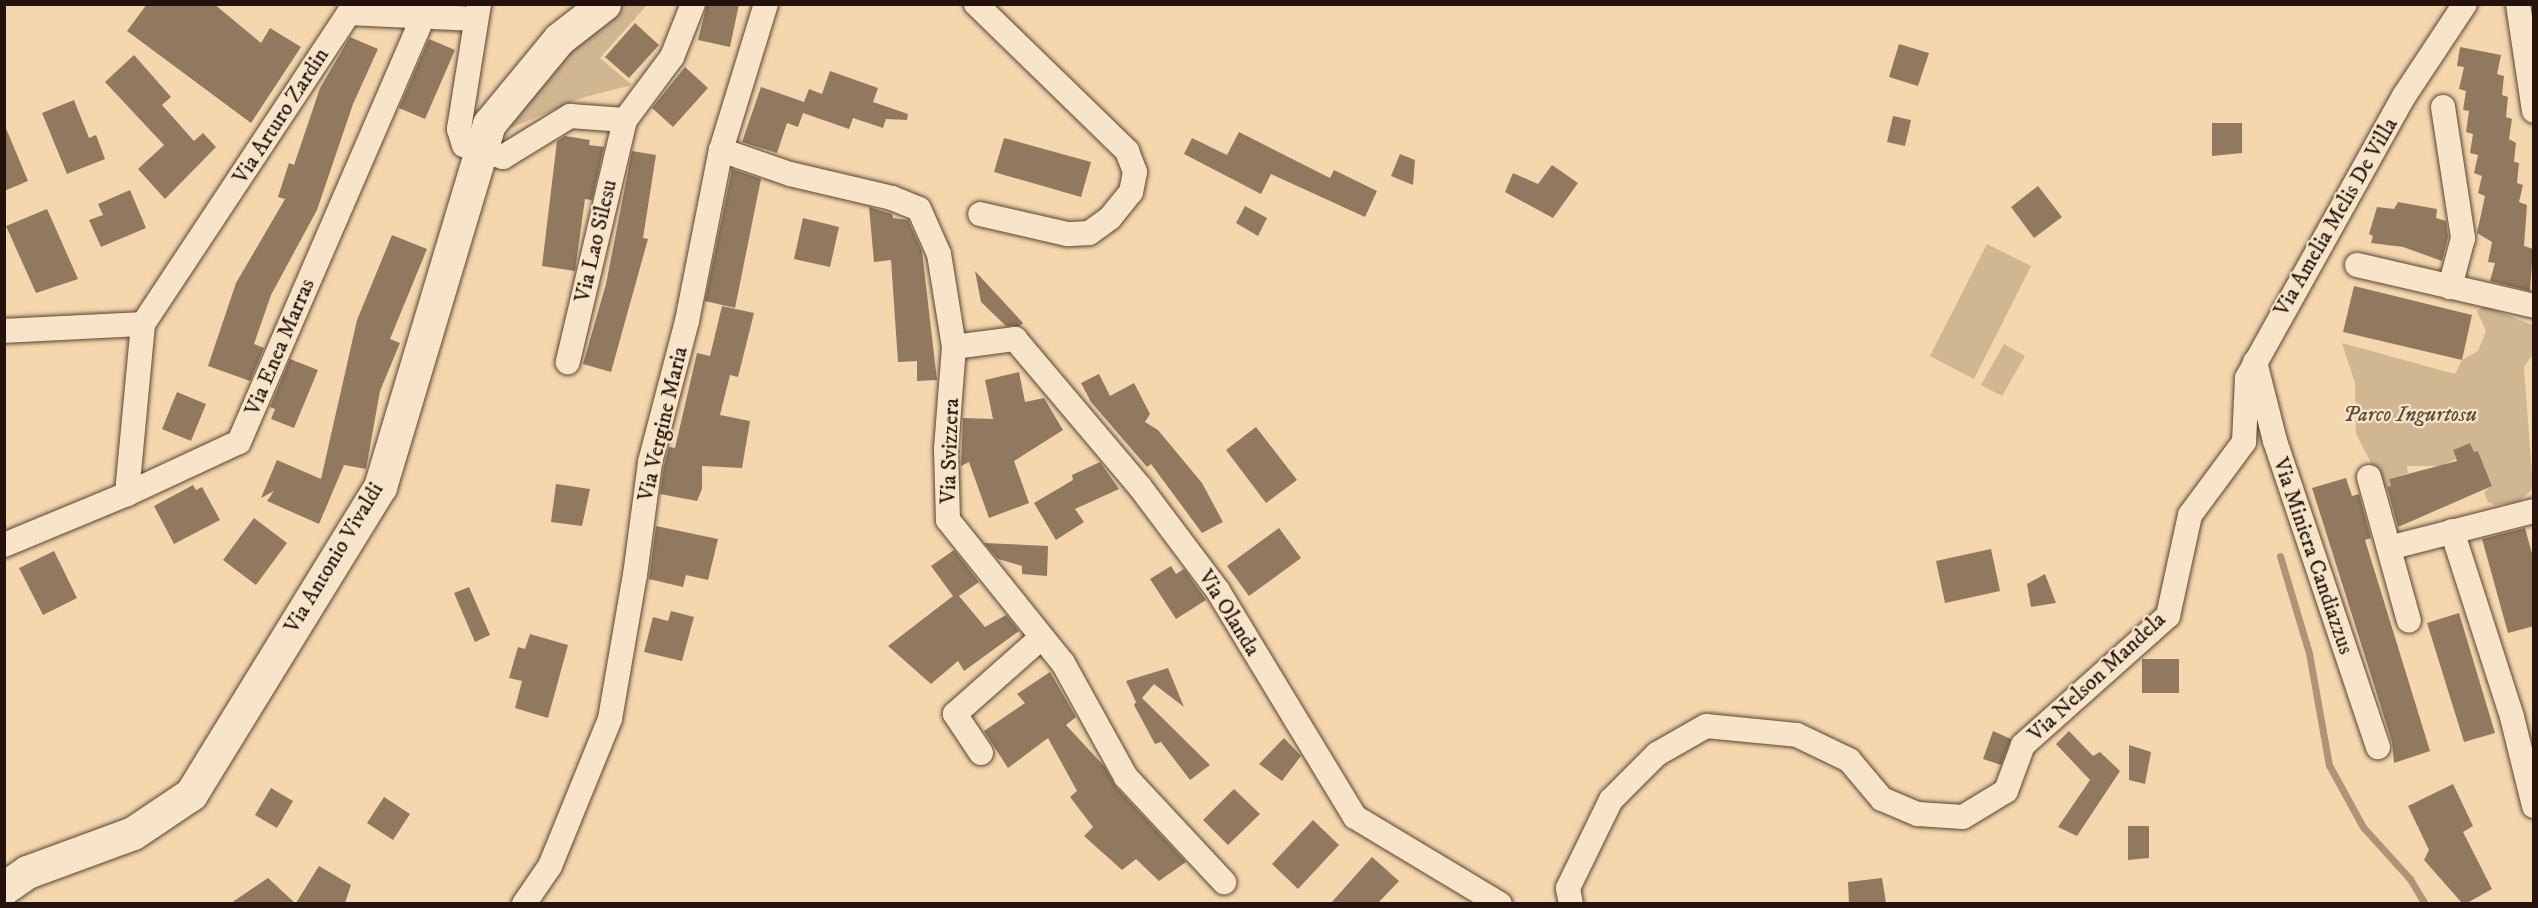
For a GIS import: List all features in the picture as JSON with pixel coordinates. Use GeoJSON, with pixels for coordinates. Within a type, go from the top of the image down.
{"type":"FeatureCollection","features":[{"type":"Feature","properties":{"kind":"main road","name":"Via Antonio Vivaldi"},"geometry":{"type":"LineString","coordinates":[[4,888],[27,872],[133,833],[192,794],[380,487],[489,124],[559,39],[604,4]]}},
{"type":"Feature","properties":{"kind":"street","name":"Via Lao Silesu"},"geometry":{"type":"LineString","coordinates":[[568,362],[625,120],[672,57],[693,4]]}},
{"type":"Feature","properties":{"kind":"street","name":"Via Vergine Maria"},"geometry":{"type":"LineString","coordinates":[[524,903],[550,866],[610,719],[635,575],[650,462],[687,321],[722,150],[766,4]]}},
{"type":"Feature","properties":{"kind":"street"},"geometry":{"type":"LineString","coordinates":[[976,4],[1127,151],[1135,172],[1131,192],[1110,218],[1089,233],[1067,234],[980,214]]}},
{"type":"Feature","properties":{"kind":"street","name":"Via Amelia Melis De Villa"},"geometry":{"type":"LineString","coordinates":[[2244,442],[2247,378],[2255,362],[2404,96],[2465,4]]}},
{"type":"Feature","properties":{"kind":"street"},"geometry":{"type":"LineString","coordinates":[[2518,4],[2534,111]]}},
{"type":"Feature","properties":{"kind":"street"},"geometry":{"type":"LineString","coordinates":[[477,12],[459,129],[464,145],[480,152],[503,157],[570,116],[625,120]]}},
{"type":"Feature","properties":{"kind":"street","name":"Via Arturo Zardin"},"geometry":{"type":"LineString","coordinates":[[127,495],[143,324],[349,13],[423,16],[477,12]]}},
{"type":"Feature","properties":{"kind":"street","name":"Via Enea Marras"},"geometry":{"type":"LineString","coordinates":[[4,545],[127,495],[239,442],[423,16]]}},
{"type":"Feature","properties":{"kind":"street"},"geometry":{"type":"LineString","coordinates":[[2443,107],[2463,237],[2451,287]]}},
{"type":"Feature","properties":{"kind":"street","name":"Via Svizzera"},"geometry":{"type":"LineString","coordinates":[[722,150],[790,174],[892,198],[918,209],[939,254],[954,347],[946,449],[948,520],[1063,663],[1126,777],[1224,882]]}},
{"type":"Feature","properties":{"kind":"street"},"geometry":{"type":"LineString","coordinates":[[2358,265],[2534,306]]}},
{"type":"Feature","properties":{"kind":"street"},"geometry":{"type":"LineString","coordinates":[[4,331],[143,324]]}},
{"type":"Feature","properties":{"kind":"street","name":"Via Olanda"},"geometry":{"type":"LineString","coordinates":[[954,347],[1015,339],[1140,487],[1218,591],[1355,817],[1500,903]]}},
{"type":"Feature","properties":{"kind":"street","name":"Via Miniera Candiazzus"},"geometry":{"type":"LineString","coordinates":[[2255,362],[2275,441],[2378,747]]}},
{"type":"Feature","properties":{"kind":"street","name":"Via Nelson Mandela"},"geometry":{"type":"LineString","coordinates":[[1570,903],[1568,888],[1611,800],[1657,754],[1706,726],[1797,735],[1849,760],[1882,799],[1918,814],[1963,817],[1993,801],[2006,791],[2023,745],[2168,616],[2190,515],[2244,442]]}},
{"type":"Feature","properties":{"kind":"street"},"geometry":{"type":"LineString","coordinates":[[2369,477],[2409,621]]}},
{"type":"Feature","properties":{"kind":"street"},"geometry":{"type":"LineString","coordinates":[[2389,548],[2534,511]]}},
{"type":"Feature","properties":{"kind":"street"},"geometry":{"type":"LineString","coordinates":[[2452,531],[2512,717],[2534,806]]}},
{"type":"Feature","properties":{"kind":"street"},"geometry":{"type":"LineString","coordinates":[[981,753],[955,714],[1041,638]]}},
{"type":"Feature","properties":{"kind":"green space"},"geometry":{"type":"Polygon","coordinates":[[[612,5],[647,5],[600,58],[632,85],[581,98],[511,128],[509,107],[612,5]]]}},
{"type":"Feature","properties":{"kind":"green space"},"geometry":{"type":"Polygon","coordinates":[[[1987,244],[2031,266],[1974,379],[1930,356],[1987,244]]]}},
{"type":"Feature","properties":{"kind":"green space","name":"Parco Ingurtosu"},"geometry":{"type":"Polygon","coordinates":[[[2484,306],[2533,325],[2533,354],[2524,367],[2533,488],[2520,501],[2495,505],[2488,502],[2484,492],[2492,485],[2478,451],[2474,452],[2470,443],[2453,450],[2456,459],[2441,466],[2407,466],[2408,473],[2389,479],[2391,486],[2384,488],[2356,434],[2355,383],[2342,343],[2455,374],[2462,360],[2478,351],[2486,331],[2477,311],[2484,306]]]}},
{"type":"Feature","properties":{"kind":"green space"},"geometry":{"type":"Polygon","coordinates":[[[2004,344],[2025,356],[2002,396],[1981,385],[2004,344]]]}},
{"type":"Feature","properties":{"kind":"building"},"geometry":{"type":"Polygon","coordinates":[[[147,4],[214,4],[261,43],[270,28],[301,47],[251,123],[127,31],[147,4]]]}},
{"type":"Feature","properties":{"kind":"building"},"geometry":{"type":"Polygon","coordinates":[[[707,4],[739,4],[730,47],[698,40],[707,4]]]}},
{"type":"Feature","properties":{"kind":"building"},"geometry":{"type":"Polygon","coordinates":[[[635,23],[659,45],[629,78],[605,57],[635,23]]]}},
{"type":"Feature","properties":{"kind":"building"},"geometry":{"type":"Polygon","coordinates":[[[350,37],[378,49],[353,104],[317,210],[271,295],[254,344],[264,348],[250,381],[208,366],[236,283],[285,199],[278,197],[289,163],[294,165],[320,88],[350,37]]]}},
{"type":"Feature","properties":{"kind":"building"},"geometry":{"type":"Polygon","coordinates":[[[429,39],[455,50],[425,119],[399,108],[429,39]]]}},
{"type":"Feature","properties":{"kind":"building"},"geometry":{"type":"Polygon","coordinates":[[[1899,44],[1929,53],[1918,86],[1889,77],[1899,44]]]}},
{"type":"Feature","properties":{"kind":"building"},"geometry":{"type":"Polygon","coordinates":[[[2460,47],[2501,55],[2497,74],[2504,76],[2502,95],[2508,97],[2506,117],[2512,119],[2509,139],[2516,143],[2514,162],[2519,163],[2517,183],[2523,185],[2519,202],[2527,205],[2524,246],[2533,249],[2530,291],[2490,281],[2495,263],[2488,262],[2492,242],[2477,233],[2485,196],[2478,193],[2482,176],[2474,173],[2478,155],[2470,153],[2473,134],[2466,132],[2469,111],[2463,110],[2466,91],[2459,89],[2464,67],[2457,66],[2460,47]]]}},
{"type":"Feature","properties":{"kind":"building"},"geometry":{"type":"Polygon","coordinates":[[[134,55],[171,97],[162,105],[194,141],[203,133],[216,147],[165,199],[138,169],[164,145],[105,82],[134,55]]]}},
{"type":"Feature","properties":{"kind":"building"},"geometry":{"type":"Polygon","coordinates":[[[685,67],[708,88],[673,127],[652,108],[685,67]]]}},
{"type":"Feature","properties":{"kind":"building"},"geometry":{"type":"Polygon","coordinates":[[[830,71],[878,88],[873,102],[908,114],[907,120],[886,119],[883,128],[853,118],[849,129],[803,113],[798,127],[787,123],[777,153],[742,142],[761,87],[804,102],[809,89],[822,94],[830,71]]]}},
{"type":"Feature","properties":{"kind":"building"},"geometry":{"type":"Polygon","coordinates":[[[74,100],[89,138],[96,135],[105,159],[67,174],[42,113],[74,100]]]}},
{"type":"Feature","properties":{"kind":"building"},"geometry":{"type":"Polygon","coordinates":[[[1893,116],[1911,120],[1905,146],[1887,142],[1893,116]]]}},
{"type":"Feature","properties":{"kind":"building"},"geometry":{"type":"Polygon","coordinates":[[[2212,123],[2242,123],[2242,153],[2212,156],[2212,123]]]}},
{"type":"Feature","properties":{"kind":"building"},"geometry":{"type":"Polygon","coordinates":[[[5,126],[28,181],[4,191],[5,126]]]}},
{"type":"Feature","properties":{"kind":"building"},"geometry":{"type":"Polygon","coordinates":[[[1239,132],[1330,178],[1334,170],[1377,191],[1365,217],[1271,174],[1261,194],[1184,154],[1192,138],[1227,155],[1239,132]]]}},
{"type":"Feature","properties":{"kind":"building"},"geometry":{"type":"Polygon","coordinates":[[[565,136],[590,140],[589,145],[604,147],[592,200],[585,199],[575,271],[542,266],[557,141],[565,136]]]}},
{"type":"Feature","properties":{"kind":"building"},"geometry":{"type":"Polygon","coordinates":[[[1004,138],[1091,162],[1081,197],[994,172],[1004,138]]]}},
{"type":"Feature","properties":{"kind":"building"},"geometry":{"type":"Polygon","coordinates":[[[632,151],[656,155],[643,238],[648,239],[611,372],[583,364],[606,284],[632,151]]]}},
{"type":"Feature","properties":{"kind":"building"},"geometry":{"type":"Polygon","coordinates":[[[1400,154],[1415,160],[1413,185],[1391,176],[1400,154]]]}},
{"type":"Feature","properties":{"kind":"building"},"geometry":{"type":"Polygon","coordinates":[[[1552,165],[1578,183],[1553,218],[1505,192],[1513,173],[1538,184],[1552,165]]]}},
{"type":"Feature","properties":{"kind":"building"},"geometry":{"type":"Polygon","coordinates":[[[732,169],[761,179],[735,308],[705,301],[732,169]]]}},
{"type":"Feature","properties":{"kind":"building"},"geometry":{"type":"Polygon","coordinates":[[[2038,186],[2062,217],[2034,238],[2011,207],[2038,186]]]}},
{"type":"Feature","properties":{"kind":"building"},"geometry":{"type":"Polygon","coordinates":[[[130,190],[146,228],[101,247],[89,220],[103,215],[98,204],[130,190]]]}},
{"type":"Feature","properties":{"kind":"building"},"geometry":{"type":"Polygon","coordinates":[[[2398,202],[2437,209],[2436,218],[2446,221],[2448,237],[2442,261],[2403,247],[2371,243],[2373,236],[2369,234],[2377,207],[2394,209],[2398,202]]]}},
{"type":"Feature","properties":{"kind":"building"},"geometry":{"type":"Polygon","coordinates":[[[1245,206],[1267,218],[1258,236],[1236,223],[1245,206]]]}},
{"type":"Feature","properties":{"kind":"building"},"geometry":{"type":"Polygon","coordinates":[[[869,207],[892,214],[893,218],[908,220],[922,251],[937,380],[917,381],[917,361],[898,362],[891,260],[874,262],[869,207]]]}},
{"type":"Feature","properties":{"kind":"building"},"geometry":{"type":"Polygon","coordinates":[[[47,209],[78,279],[36,293],[6,226],[47,209]]]}},
{"type":"Feature","properties":{"kind":"building"},"geometry":{"type":"Polygon","coordinates":[[[803,218],[839,227],[830,267],[794,259],[803,218]]]}},
{"type":"Feature","properties":{"kind":"building"},"geometry":{"type":"Polygon","coordinates":[[[392,235],[427,249],[390,339],[400,343],[380,391],[366,469],[344,465],[319,524],[267,501],[274,491],[261,498],[277,460],[321,479],[357,320],[392,235]]]}},
{"type":"Feature","properties":{"kind":"building"},"geometry":{"type":"Polygon","coordinates":[[[975,271],[1023,323],[1020,326],[1006,326],[981,302],[975,271]]]}},
{"type":"Feature","properties":{"kind":"building"},"geometry":{"type":"Polygon","coordinates":[[[2354,286],[2472,315],[2462,360],[2343,332],[2354,286]]]}},
{"type":"Feature","properties":{"kind":"building"},"geometry":{"type":"Polygon","coordinates":[[[722,306],[754,313],[738,377],[730,375],[720,415],[750,421],[742,468],[702,466],[702,489],[697,501],[660,494],[664,465],[669,447],[675,448],[697,353],[710,356],[722,306]]]}},
{"type":"Feature","properties":{"kind":"building"},"geometry":{"type":"Polygon","coordinates":[[[290,359],[318,370],[294,428],[271,419],[275,409],[270,407],[290,359]]]}},
{"type":"Feature","properties":{"kind":"building"},"geometry":{"type":"Polygon","coordinates":[[[1019,372],[1025,402],[1044,398],[1063,430],[1014,461],[1029,503],[989,518],[969,462],[961,466],[963,418],[993,419],[985,380],[1019,372]]]}},
{"type":"Feature","properties":{"kind":"building"},"geometry":{"type":"Polygon","coordinates":[[[1099,374],[1110,396],[1134,383],[1150,414],[1145,422],[1158,430],[1202,483],[1223,522],[1202,533],[1151,464],[1147,467],[1091,402],[1081,383],[1099,374]]]}},
{"type":"Feature","properties":{"kind":"building"},"geometry":{"type":"Polygon","coordinates":[[[177,392],[206,404],[191,441],[162,429],[177,392]]]}},
{"type":"Feature","properties":{"kind":"building"},"geometry":{"type":"Polygon","coordinates":[[[1256,427],[1297,480],[1266,503],[1226,450],[1256,427]]]}},
{"type":"Feature","properties":{"kind":"building"},"geometry":{"type":"Polygon","coordinates":[[[2470,443],[2474,452],[2478,451],[2492,486],[2398,527],[2387,487],[2391,486],[2389,479],[2457,461],[2453,450],[2470,443]]]}},
{"type":"Feature","properties":{"kind":"building"},"geometry":{"type":"Polygon","coordinates":[[[1100,462],[1119,489],[1075,509],[1084,522],[1056,540],[1034,503],[1073,480],[1072,475],[1100,462]]]}},
{"type":"Feature","properties":{"kind":"building"},"geometry":{"type":"Polygon","coordinates":[[[2346,478],[2352,496],[2359,494],[2371,538],[2365,540],[2430,751],[2394,763],[2392,742],[2312,488],[2346,478]]]}},
{"type":"Feature","properties":{"kind":"building"},"geometry":{"type":"Polygon","coordinates":[[[556,484],[590,489],[582,526],[551,522],[556,484]]]}},
{"type":"Feature","properties":{"kind":"building"},"geometry":{"type":"Polygon","coordinates":[[[193,485],[196,490],[202,487],[220,520],[174,544],[154,506],[193,485]]]}},
{"type":"Feature","properties":{"kind":"building"},"geometry":{"type":"Polygon","coordinates":[[[254,518],[287,543],[256,585],[223,560],[254,518]]]}},
{"type":"Feature","properties":{"kind":"building"},"geometry":{"type":"Polygon","coordinates":[[[656,526],[718,539],[708,580],[686,575],[683,587],[649,579],[656,526]]]}},
{"type":"Feature","properties":{"kind":"building"},"geometry":{"type":"Polygon","coordinates":[[[1279,528],[1301,558],[1249,596],[1227,566],[1279,528]]]}},
{"type":"Feature","properties":{"kind":"building"},"geometry":{"type":"Polygon","coordinates":[[[2525,528],[2534,561],[2534,626],[2508,633],[2482,539],[2525,528]]]}},
{"type":"Feature","properties":{"kind":"building"},"geometry":{"type":"Polygon","coordinates":[[[984,543],[1048,546],[1047,576],[1022,574],[1022,566],[998,559],[984,543]]]}},
{"type":"Feature","properties":{"kind":"building"},"geometry":{"type":"Polygon","coordinates":[[[1991,549],[2000,591],[1945,603],[1936,561],[1991,549]]]}},
{"type":"Feature","properties":{"kind":"building"},"geometry":{"type":"Polygon","coordinates":[[[954,550],[979,582],[959,596],[985,627],[1006,615],[1019,631],[964,671],[958,661],[931,684],[888,646],[953,596],[931,566],[954,550]]]}},
{"type":"Feature","properties":{"kind":"building"},"geometry":{"type":"Polygon","coordinates":[[[54,551],[77,598],[43,615],[19,568],[54,551]]]}},
{"type":"Feature","properties":{"kind":"building"},"geometry":{"type":"Polygon","coordinates":[[[1171,566],[1176,574],[1184,569],[1206,600],[1176,619],[1150,579],[1171,566]]]}},
{"type":"Feature","properties":{"kind":"building"},"geometry":{"type":"Polygon","coordinates":[[[2045,574],[2056,603],[2031,607],[2027,584],[2045,574]]]}},
{"type":"Feature","properties":{"kind":"building"},"geometry":{"type":"Polygon","coordinates":[[[469,587],[490,635],[475,642],[454,593],[469,587]]]}},
{"type":"Feature","properties":{"kind":"building"},"geometry":{"type":"Polygon","coordinates":[[[671,611],[694,617],[682,661],[644,652],[653,617],[668,621],[671,611]]]}},
{"type":"Feature","properties":{"kind":"building"},"geometry":{"type":"Polygon","coordinates":[[[2459,613],[2495,733],[2464,742],[2427,623],[2459,613]]]}},
{"type":"Feature","properties":{"kind":"building"},"geometry":{"type":"Polygon","coordinates":[[[530,634],[568,645],[548,718],[515,708],[522,681],[509,678],[518,647],[525,649],[530,634]]]}},
{"type":"Feature","properties":{"kind":"building"},"geometry":{"type":"Polygon","coordinates":[[[2142,659],[2179,659],[2179,693],[2142,693],[2142,659]]]}},
{"type":"Feature","properties":{"kind":"building"},"geometry":{"type":"Polygon","coordinates":[[[1168,668],[1184,707],[1154,684],[1142,698],[1210,765],[1190,780],[1161,742],[1155,744],[1134,705],[1136,702],[1126,681],[1168,668]]]}},
{"type":"Feature","properties":{"kind":"building"},"geometry":{"type":"Polygon","coordinates":[[[1050,672],[1076,717],[1066,725],[1104,766],[1116,787],[1186,862],[1159,881],[1136,859],[1122,870],[1084,836],[1093,827],[1070,797],[1077,791],[1048,738],[1008,768],[984,731],[1025,703],[1017,694],[1050,672]]]}},
{"type":"Feature","properties":{"kind":"building"},"geometry":{"type":"Polygon","coordinates":[[[1993,731],[2011,739],[2001,765],[1983,759],[1993,731]]]}},
{"type":"Feature","properties":{"kind":"building"},"geometry":{"type":"Polygon","coordinates":[[[2069,731],[2093,756],[2100,752],[2120,771],[2077,836],[2058,827],[2090,780],[2056,744],[2069,731]]]}},
{"type":"Feature","properties":{"kind":"building"},"geometry":{"type":"Polygon","coordinates":[[[1284,738],[1301,756],[1282,781],[1259,764],[1284,738]]]}},
{"type":"Feature","properties":{"kind":"building"},"geometry":{"type":"Polygon","coordinates":[[[2129,745],[2151,752],[2145,784],[2129,780],[2129,745]]]}},
{"type":"Feature","properties":{"kind":"building"},"geometry":{"type":"Polygon","coordinates":[[[2453,784],[2473,826],[2463,832],[2492,889],[2467,903],[2462,903],[2424,860],[2429,850],[2408,806],[2453,784]]]}},
{"type":"Feature","properties":{"kind":"building"},"geometry":{"type":"Polygon","coordinates":[[[271,788],[293,801],[277,828],[255,815],[271,788]]]}},
{"type":"Feature","properties":{"kind":"building"},"geometry":{"type":"Polygon","coordinates":[[[1234,789],[1260,814],[1228,845],[1203,820],[1234,789]]]}},
{"type":"Feature","properties":{"kind":"building"},"geometry":{"type":"Polygon","coordinates":[[[384,797],[410,814],[393,840],[367,823],[384,797]]]}},
{"type":"Feature","properties":{"kind":"building"},"geometry":{"type":"Polygon","coordinates":[[[1313,820],[1339,845],[1298,889],[1272,864],[1313,820]]]}},
{"type":"Feature","properties":{"kind":"building"},"geometry":{"type":"Polygon","coordinates":[[[2128,826],[2149,826],[2149,858],[2128,860],[2128,826]]]}},
{"type":"Feature","properties":{"kind":"building"},"geometry":{"type":"Polygon","coordinates":[[[1372,857],[1399,881],[1378,903],[1331,903],[1372,857]]]}},
{"type":"Feature","properties":{"kind":"building"},"geometry":{"type":"Polygon","coordinates":[[[319,866],[351,885],[345,903],[296,903],[319,866]]]}},
{"type":"Feature","properties":{"kind":"building"},"geometry":{"type":"Polygon","coordinates":[[[268,878],[295,903],[231,903],[268,878]]]}},
{"type":"Feature","properties":{"kind":"building"},"geometry":{"type":"Polygon","coordinates":[[[1882,878],[1886,903],[1849,903],[1848,882],[1882,878]]]}},
{"type":"Feature","properties":{"kind":"waterway"},"geometry":{"type":"LineString","coordinates":[[2280,556],[2309,653],[2329,765],[2363,827],[2410,879],[2425,904]]}}]}
